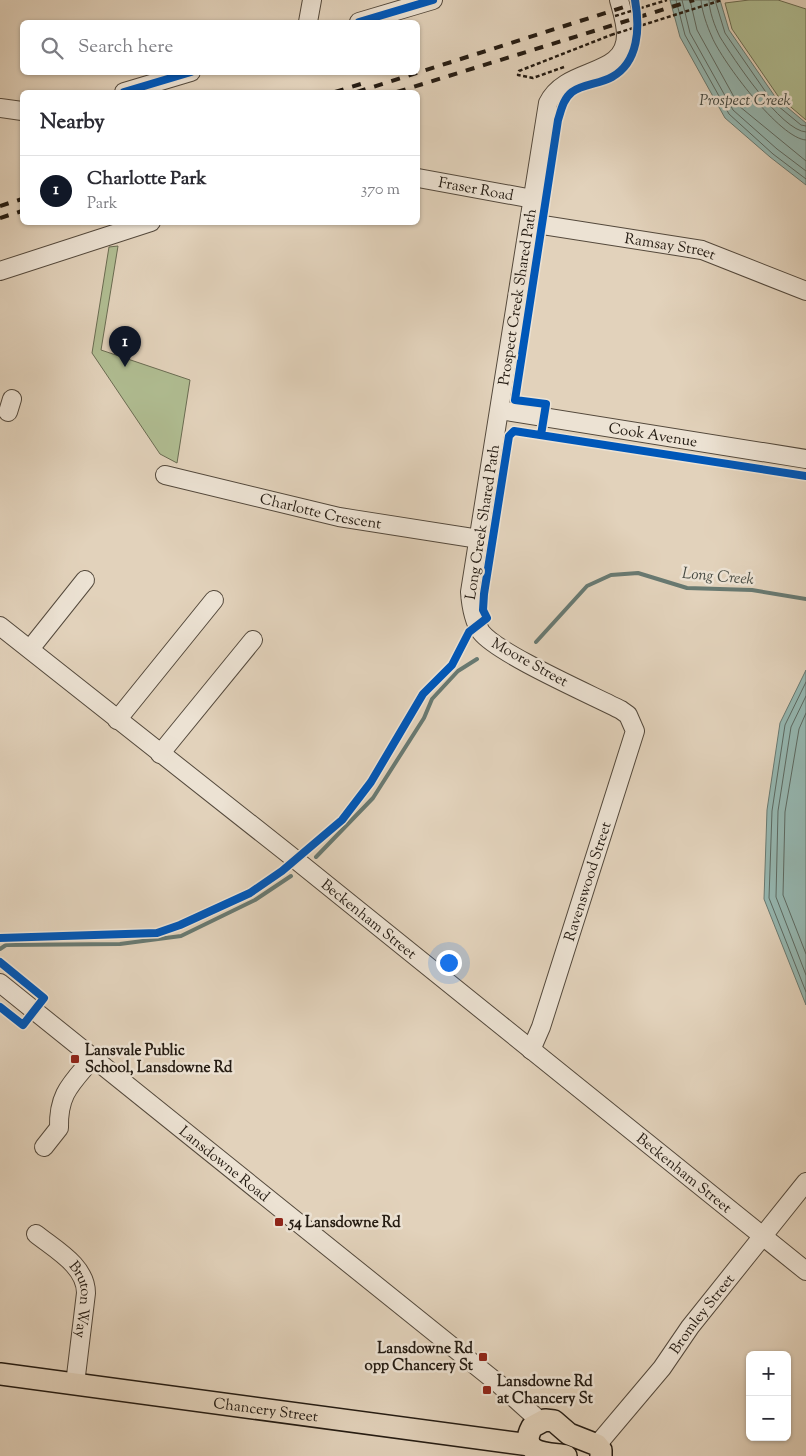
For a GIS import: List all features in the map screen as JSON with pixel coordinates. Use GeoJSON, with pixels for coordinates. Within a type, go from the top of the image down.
{"type":"FeatureCollection","features":[{"type":"Feature","properties":{"kind":"main road","name":"Chancery Street"},"geometry":{"type":"LineString","coordinates":[[0,1374],[530,1445],[539,1452],[566,1456]]}},
{"type":"Feature","properties":{"kind":"main road"},"geometry":{"type":"LineString","coordinates":[[530,1445],[530,1430],[540,1421],[545,1420],[557,1423],[569,1434],[599,1451]]}},
{"type":"Feature","properties":{"kind":"street"},"geometry":{"type":"LineString","coordinates":[[308,20],[312,0]]}},
{"type":"Feature","properties":{"kind":"street"},"geometry":{"type":"LineString","coordinates":[[366,20],[433,0]]}},
{"type":"Feature","properties":{"kind":"street","name":"Moore Street"},"geometry":{"type":"LineString","coordinates":[[617,8],[626,36],[620,54],[604,67],[558,87],[548,102],[470,592],[474,616],[482,632],[502,649],[628,714]]}},
{"type":"Feature","properties":{"kind":"street"},"geometry":{"type":"LineString","coordinates":[[131,90],[181,75]]}},
{"type":"Feature","properties":{"kind":"street"},"geometry":{"type":"LineString","coordinates":[[0,108],[20,111]]}},
{"type":"Feature","properties":{"kind":"street","name":"Fraser Road"},"geometry":{"type":"LineString","coordinates":[[420,178],[533,199]]}},
{"type":"Feature","properties":{"kind":"street","name":"Ramsay Street"},"geometry":{"type":"LineString","coordinates":[[530,223],[702,250],[806,291]]}},
{"type":"Feature","properties":{"kind":"street"},"geometry":{"type":"LineString","coordinates":[[0,271],[142,225]]}},
{"type":"Feature","properties":{"kind":"street","name":"Cook Avenue"},"geometry":{"type":"LineString","coordinates":[[500,410],[806,460]]}},
{"type":"Feature","properties":{"kind":"street","name":"Charlotte Crescent"},"geometry":{"type":"LineString","coordinates":[[164,476],[339,517],[479,539]]}},
{"type":"Feature","properties":{"kind":"street"},"geometry":{"type":"LineString","coordinates":[[30,650],[85,580]]}},
{"type":"Feature","properties":{"kind":"street"},"geometry":{"type":"LineString","coordinates":[[117,720],[214,600]]}},
{"type":"Feature","properties":{"kind":"street","name":"Beckenham Street"},"geometry":{"type":"LineString","coordinates":[[0,626],[806,1271]]}},
{"type":"Feature","properties":{"kind":"street"},"geometry":{"type":"LineString","coordinates":[[160,754],[253,640]]}},
{"type":"Feature","properties":{"kind":"street","name":"Ravenswood Street"},"geometry":{"type":"LineString","coordinates":[[531,1050],[541,1028],[632,741],[634,731],[628,714]]}},
{"type":"Feature","properties":{"kind":"street","name":"Lansdowne Road"},"geometry":{"type":"LineString","coordinates":[[0,984],[500,1385],[540,1421]]}},
{"type":"Feature","properties":{"kind":"street"},"geometry":{"type":"LineString","coordinates":[[44,1146],[60,1128],[59,1110],[62,1096],[92,1059]]}},
{"type":"Feature","properties":{"kind":"street","name":"Bromley Street"},"geometry":{"type":"LineString","coordinates":[[599,1451],[662,1368],[690,1327],[806,1182]]}},
{"type":"Feature","properties":{"kind":"street","name":"Bruton Way"},"geometry":{"type":"LineString","coordinates":[[36,1234],[76,1267],[85,1279],[86,1293],[75,1384]]}},
{"type":"Feature","properties":{"kind":"path"},"geometry":{"type":"LineString","coordinates":[[635,0],[638,21],[636,38]]}},
{"type":"Feature","properties":{"kind":"path"},"geometry":{"type":"LineString","coordinates":[[617,8],[667,0]]}},
{"type":"Feature","properties":{"kind":"path"},"geometry":{"type":"LineString","coordinates":[[565,66],[533,78],[518,75],[519,71],[611,35],[722,0]]}},
{"type":"Feature","properties":{"kind":"green space"},"geometry":{"type":"Polygon","coordinates":[[[749,0],[778,0],[806,9],[806,120],[778,96],[732,29],[725,3],[749,0]]]}},
{"type":"Feature","properties":{"kind":"green space"},"geometry":{"type":"Polygon","coordinates":[[[118,246],[101,350],[190,380],[177,463],[160,454],[92,353],[109,247],[118,246]]]}},
{"type":"Feature","properties":{"kind":"water","name":"Prospect Creek"},"geometry":{"type":"Polygon","coordinates":[[[670,0],[720,0],[729,30],[776,98],[806,123],[806,185],[725,118],[680,37],[670,0]]]}},
{"type":"Feature","properties":{"kind":"water"},"geometry":{"type":"Polygon","coordinates":[[[806,670],[806,1005],[764,899],[767,810],[780,723],[806,670]]]}},
{"type":"Feature","properties":{"kind":"waterway","name":"Long Creek"},"geometry":{"type":"LineString","coordinates":[[536,642],[587,586],[611,575],[638,573],[687,588],[752,590],[806,599]]}},
{"type":"Feature","properties":{"kind":"waterway","name":"Long Creek"},"geometry":{"type":"LineString","coordinates":[[316,857],[373,798],[424,718],[432,699],[458,671],[477,659]]}},
{"type":"Feature","properties":{"kind":"waterway","name":"Long Creek"},"geometry":{"type":"LineString","coordinates":[[0,949],[6,945],[120,944],[181,936],[255,900],[291,876]]}},
{"type":"Feature","properties":{"kind":"railway"},"geometry":{"type":"LineString","coordinates":[[420,72],[646,0]]}},
{"type":"Feature","properties":{"kind":"railway"},"geometry":{"type":"LineString","coordinates":[[403,90],[694,0]]}},
{"type":"Feature","properties":{"kind":"railway"},"geometry":{"type":"LineString","coordinates":[[363,90],[410,75]]}},
{"type":"Feature","properties":{"kind":"railway"},"geometry":{"type":"LineString","coordinates":[[341,90],[364,83]]}},
{"type":"Feature","properties":{"kind":"railway"},"geometry":{"type":"LineString","coordinates":[[0,206],[20,200]]}},
{"type":"Feature","properties":{"kind":"railway"},"geometry":{"type":"LineString","coordinates":[[0,218],[20,212]]}},
{"type":"Feature","properties":{"kind":"cycle path"},"geometry":{"type":"LineString","coordinates":[[366,20],[433,0]]}},
{"type":"Feature","properties":{"kind":"cycle path","name":"Prospect Creek Shared Path"},"geometry":{"type":"LineString","coordinates":[[541,435],[546,404],[515,400],[558,120],[564,102],[572,92],[581,87],[612,77],[628,62],[636,43],[637,10],[635,0]]}},
{"type":"Feature","properties":{"kind":"cycle path"},"geometry":{"type":"LineString","coordinates":[[131,90],[181,75]]}},
{"type":"Feature","properties":{"kind":"cycle path","name":"Long Creek Shared Path"},"geometry":{"type":"LineString","coordinates":[[0,938],[157,933],[180,925],[250,893],[282,871],[342,820],[371,782],[423,694],[452,665],[469,632],[487,618],[483,610],[484,594],[509,436],[514,431],[806,476]]}},
{"type":"Feature","properties":{"kind":"cycle path"},"geometry":{"type":"LineString","coordinates":[[0,962],[44,998],[23,1025],[0,1007]]}},
{"type":"Feature","properties":{"kind":"place","name":"Charlotte Park"},"geometry":{"type":"Point","coordinates":[125,367]}},
{"type":"Feature","properties":{"kind":"place","name":"Lansvale Public School, Lansdowne Rd"},"geometry":{"type":"Point","coordinates":[75,1059]}},
{"type":"Feature","properties":{"kind":"place","name":"54 Lansdowne Rd"},"geometry":{"type":"Point","coordinates":[279,1222]}},
{"type":"Feature","properties":{"kind":"place","name":"Lansdowne Rd opp Chancery St"},"geometry":{"type":"Point","coordinates":[483,1357]}},
{"type":"Feature","properties":{"kind":"place","name":"Lansdowne Rd at Chancery St"},"geometry":{"type":"Point","coordinates":[487,1390]}}]}
